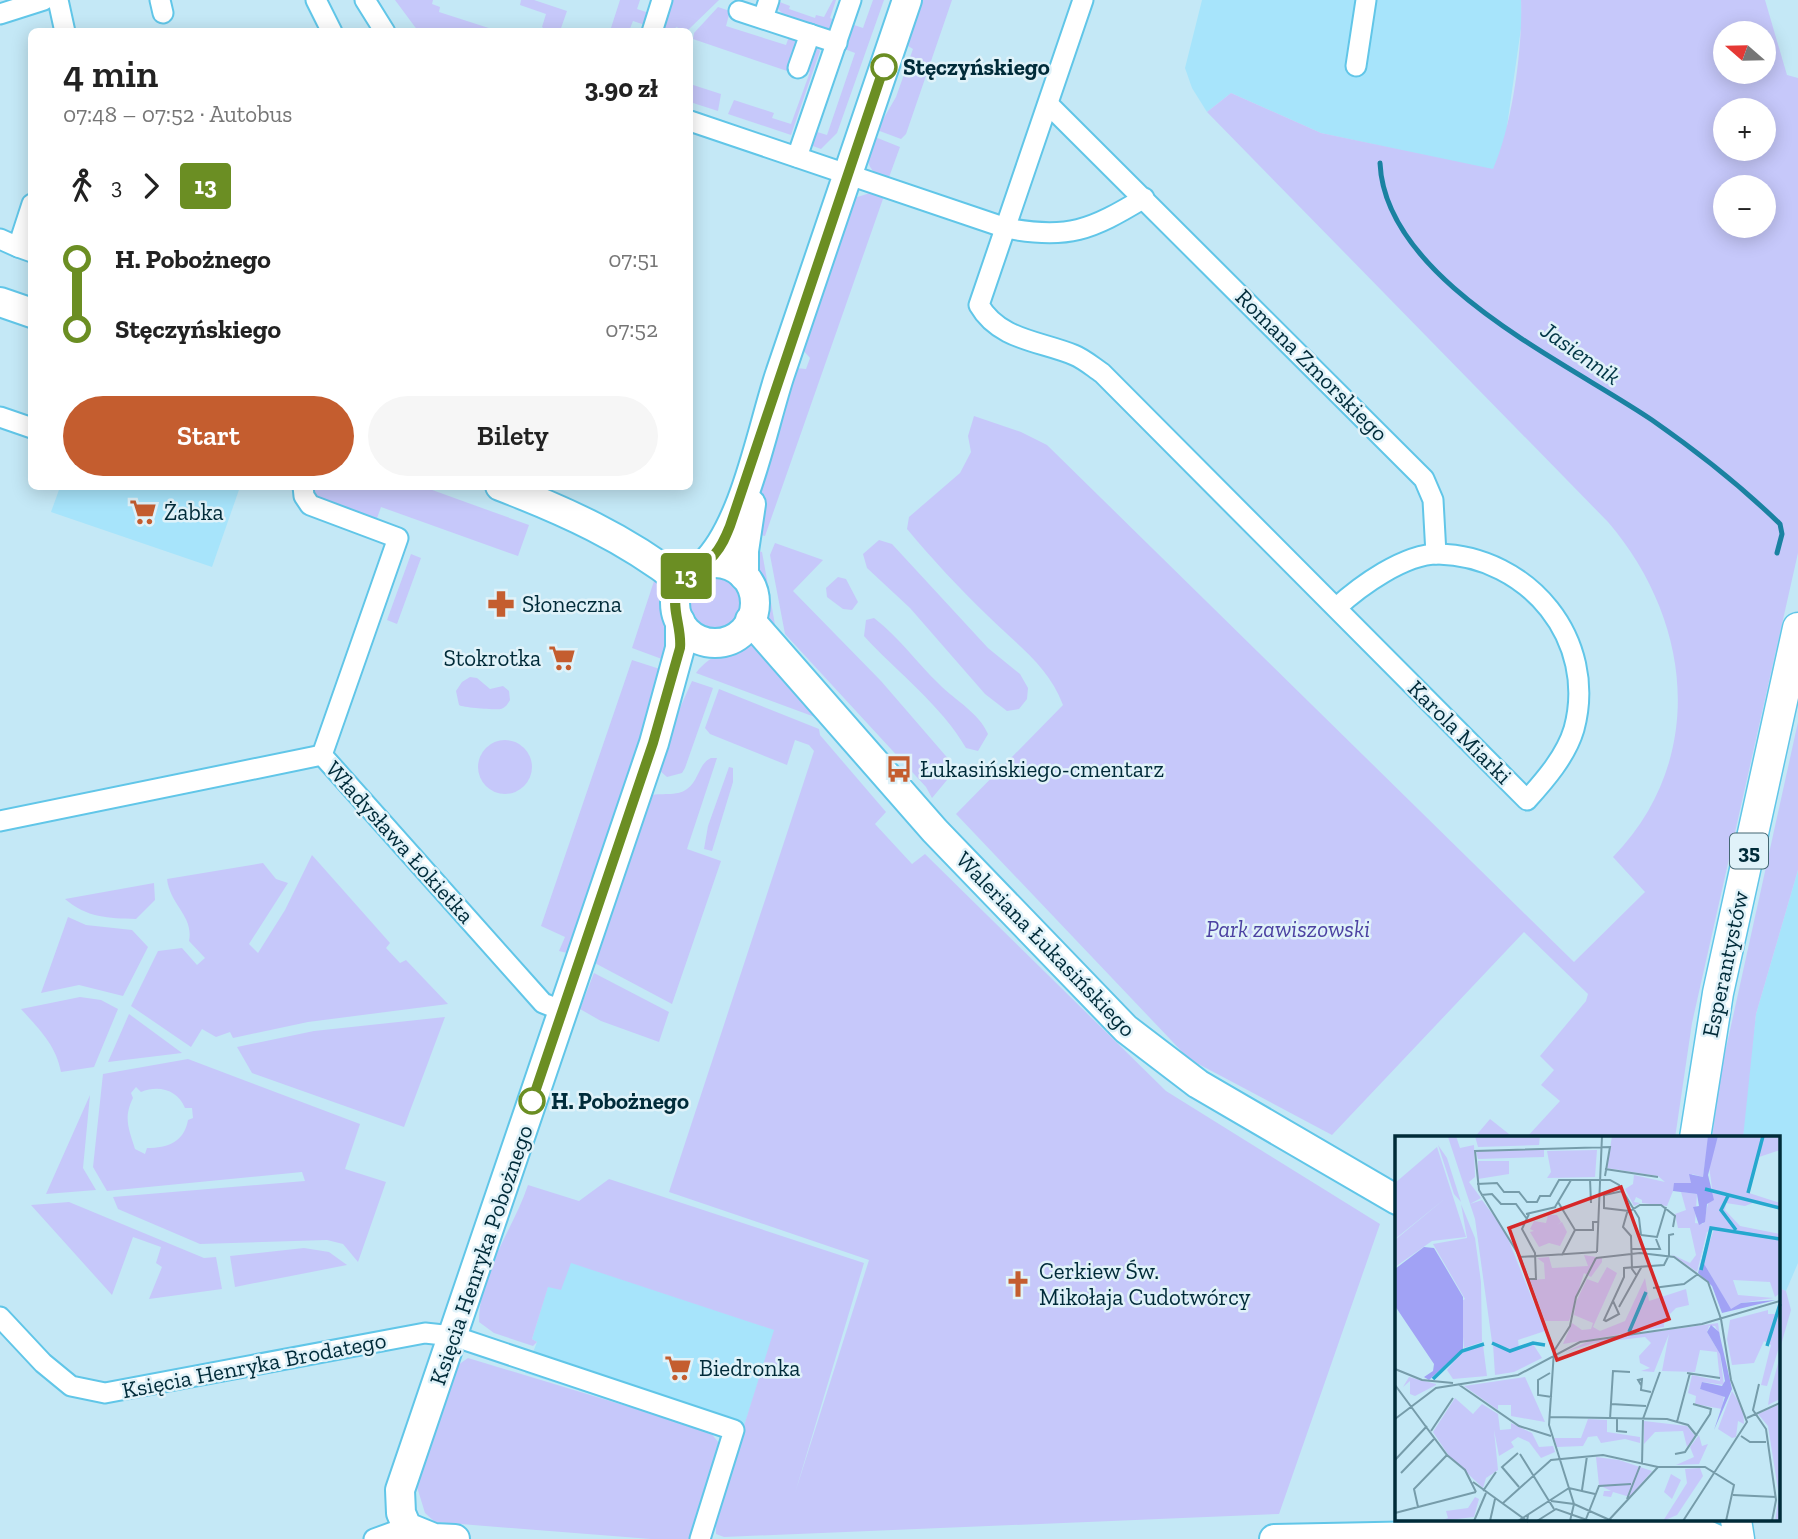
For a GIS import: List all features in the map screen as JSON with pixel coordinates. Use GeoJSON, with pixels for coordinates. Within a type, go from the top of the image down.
{"type":"FeatureCollection","features":[{"type":"Feature","properties":{"kind":"main road","name":"Esperantystów"},"geometry":{"type":"LineString","coordinates":[[1695,1136],[1716,1006],[1798,628]]}},
{"type":"Feature","properties":{"kind":"street"},"geometry":{"type":"LineString","coordinates":[[0,14],[44,0]]}},
{"type":"Feature","properties":{"kind":"street"},"geometry":{"type":"LineString","coordinates":[[58,0],[64,28]]}},
{"type":"Feature","properties":{"kind":"street"},"geometry":{"type":"LineString","coordinates":[[316,0],[322,28]]}},
{"type":"Feature","properties":{"kind":"street"},"geometry":{"type":"LineString","coordinates":[[365,0],[382,28]]}},
{"type":"Feature","properties":{"kind":"street"},"geometry":{"type":"LineString","coordinates":[[653,28],[662,0]]}},
{"type":"Feature","properties":{"kind":"street"},"geometry":{"type":"LineString","coordinates":[[796,157],[851,0]]}},
{"type":"Feature","properties":{"kind":"street"},"geometry":{"type":"LineString","coordinates":[[757,453],[744,551],[744,576],[754,601],[750,620],[734,637],[716,642],[692,635],[680,621],[675,602],[680,581],[704,565],[716,553],[726,535],[757,453],[846,174],[908,0]]}},
{"type":"Feature","properties":{"kind":"street"},"geometry":{"type":"LineString","coordinates":[[1006,228],[1083,0]]}},
{"type":"Feature","properties":{"kind":"street"},"geometry":{"type":"LineString","coordinates":[[1356,66],[1366,0]]}},
{"type":"Feature","properties":{"kind":"street"},"geometry":{"type":"LineString","coordinates":[[739,11],[766,9],[810,34],[837,43]]}},
{"type":"Feature","properties":{"kind":"street"},"geometry":{"type":"LineString","coordinates":[[798,68],[810,34]]}},
{"type":"Feature","properties":{"kind":"street","name":"Romana Zmorskiego"},"geometry":{"type":"LineString","coordinates":[[1048,104],[1424,479],[1433,500],[1436,554]]}},
{"type":"Feature","properties":{"kind":"street"},"geometry":{"type":"LineString","coordinates":[[693,122],[1006,228],[1052,236],[1100,224],[1144,198]]}},
{"type":"Feature","properties":{"kind":"street","name":"Karola Miarki"},"geometry":{"type":"LineString","coordinates":[[1006,228],[979,305],[989,322],[1012,335],[1077,356],[1102,373],[1527,800],[1548,776],[1574,730],[1577,662],[1562,622],[1527,587],[1506,572],[1477,561],[1436,554],[1388,569],[1357,588],[1336,608]]}},
{"type":"Feature","properties":{"kind":"street"},"geometry":{"type":"LineString","coordinates":[[0,239],[25,249],[28,230]]}},
{"type":"Feature","properties":{"kind":"street"},"geometry":{"type":"LineString","coordinates":[[0,302],[28,312]]}},
{"type":"Feature","properties":{"kind":"street"},"geometry":{"type":"LineString","coordinates":[[0,417],[28,427]]}},
{"type":"Feature","properties":{"kind":"street"},"geometry":{"type":"LineString","coordinates":[[303,490],[310,505],[398,538],[323,755]]}},
{"type":"Feature","properties":{"kind":"street"},"geometry":{"type":"LineString","coordinates":[[510,490],[600,528],[653,560],[680,581]]}},
{"type":"Feature","properties":{"kind":"street"},"geometry":{"type":"LineString","coordinates":[[704,565],[723,564],[744,576]]}},
{"type":"Feature","properties":{"kind":"street","name":"Waleriana Łukasińskiego"},"geometry":{"type":"LineString","coordinates":[[750,620],[935,831],[1126,1029],[1198,1084],[1395,1199]]}},
{"type":"Feature","properties":{"kind":"street","name":"Księcia Henryka Pobożnego"},"geometry":{"type":"LineString","coordinates":[[407,1527],[401,1513],[400,1490],[653,743],[680,648],[680,621]]}},
{"type":"Feature","properties":{"kind":"street","name":"Księcia Henryka Pobożnego"},"geometry":{"type":"LineString","coordinates":[[653,743],[695,665],[716,642]]}},
{"type":"Feature","properties":{"kind":"street","name":"Władysława Łokietka"},"geometry":{"type":"LineString","coordinates":[[0,821],[323,755],[543,1003],[563,1011]]}},
{"type":"Feature","properties":{"kind":"street","name":"Księcia Henryka Brodatego"},"geometry":{"type":"LineString","coordinates":[[0,1317],[43,1363],[71,1386],[105,1393],[425,1333],[453,1336],[734,1430],[700,1539]]}},
{"type":"Feature","properties":{"kind":"street"},"geometry":{"type":"LineString","coordinates":[[1591,1526],[1613,1539]]}},
{"type":"Feature","properties":{"kind":"street"},"geometry":{"type":"LineString","coordinates":[[1275,1539],[1591,1526],[1694,1529]]}},
{"type":"Feature","properties":{"kind":"street"},"geometry":{"type":"LineString","coordinates":[[374,1539],[407,1527],[425,1536],[455,1539]]}},
{"type":"Feature","properties":{"kind":"shaded area"},"geometry":{"type":"Polygon","coordinates":[[[1202,0],[1521,0],[1522,21],[1505,140],[1493,170],[1321,133],[1231,93],[1207,112],[1192,88],[1185,68],[1202,0]]]}},
{"type":"Feature","properties":{"kind":"shaded area"},"geometry":{"type":"Polygon","coordinates":[[[59,490],[239,490],[212,567],[51,512],[59,490]]]}},
{"type":"Feature","properties":{"kind":"shaded area"},"geometry":{"type":"Polygon","coordinates":[[[1798,870],[1798,1263],[1786,1291],[1780,1288],[1780,1136],[1743,1136],[1756,1014],[1798,870]]]}},
{"type":"Feature","properties":{"kind":"shaded area"},"geometry":{"type":"Polygon","coordinates":[[[570,1262],[775,1330],[739,1442],[525,1373],[537,1342],[532,1339],[548,1286],[570,1262]]]}},
{"type":"Feature","properties":{"kind":"green space"},"geometry":{"type":"Polygon","coordinates":[[[395,0],[433,0],[432,4],[440,7],[439,12],[489,28],[416,28],[395,0]]]}},
{"type":"Feature","properties":{"kind":"green space"},"geometry":{"type":"Polygon","coordinates":[[[521,0],[534,0],[567,11],[561,28],[543,28],[546,14],[520,5],[521,0]]]}},
{"type":"Feature","properties":{"kind":"green space"},"geometry":{"type":"Polygon","coordinates":[[[620,0],[640,0],[637,9],[649,13],[645,25],[633,21],[630,28],[611,28],[620,0]]]}},
{"type":"Feature","properties":{"kind":"green space"},"geometry":{"type":"Polygon","coordinates":[[[671,0],[719,0],[690,28],[661,28],[671,0]]]}},
{"type":"Feature","properties":{"kind":"green space"},"geometry":{"type":"Polygon","coordinates":[[[833,0],[836,0],[830,18],[840,22],[830,31],[785,16],[776,7],[777,1],[790,6],[789,9],[815,18],[816,15],[824,17],[833,0]]]}},
{"type":"Feature","properties":{"kind":"green space"},"geometry":{"type":"Polygon","coordinates":[[[873,0],[884,0],[837,133],[821,149],[810,145],[814,131],[827,135],[855,53],[842,48],[851,24],[863,28],[873,0]]]}},
{"type":"Feature","properties":{"kind":"green space"},"geometry":{"type":"Polygon","coordinates":[[[918,0],[952,0],[906,134],[901,139],[877,130],[896,97],[913,49],[908,46],[918,0]]]}},
{"type":"Feature","properties":{"kind":"green space","name":"Park zawiszowski"},"geometry":{"type":"Polygon","coordinates":[[[1521,0],[1765,0],[1771,21],[1713,21],[1713,84],[1776,84],[1776,38],[1787,75],[1798,78],[1798,553],[1692,1023],[1675,1136],[1528,1136],[1560,1101],[1541,1085],[1554,1070],[1540,1056],[1586,1001],[1588,994],[1524,932],[1332,1135],[1189,1059],[956,814],[1063,705],[1049,678],[1031,656],[957,585],[907,529],[909,517],[960,473],[971,452],[968,436],[974,416],[1021,432],[1047,445],[1574,962],[1645,892],[1613,857],[1644,818],[1664,777],[1675,734],[1678,690],[1672,645],[1658,602],[1636,561],[1608,522],[1207,112],[1231,93],[1321,133],[1493,169],[1511,109],[1518,63],[1521,0]]]}},
{"type":"Feature","properties":{"kind":"green space"},"geometry":{"type":"Polygon","coordinates":[[[718,7],[730,11],[726,26],[786,45],[791,31],[800,38],[790,72],[693,39],[694,33],[718,7]]]}},
{"type":"Feature","properties":{"kind":"green space"},"geometry":{"type":"Polygon","coordinates":[[[816,46],[820,51],[791,135],[728,114],[734,100],[774,113],[772,118],[791,124],[810,72],[806,71],[810,49],[816,46]]]}},
{"type":"Feature","properties":{"kind":"green space"},"geometry":{"type":"Polygon","coordinates":[[[693,85],[721,94],[718,111],[693,103],[693,85]]]}},
{"type":"Feature","properties":{"kind":"green space"},"geometry":{"type":"Polygon","coordinates":[[[870,135],[900,147],[888,180],[875,172],[868,163],[870,135]]]}},
{"type":"Feature","properties":{"kind":"green space"},"geometry":{"type":"Polygon","coordinates":[[[870,193],[884,196],[765,536],[753,533],[777,415],[796,368],[806,369],[810,358],[802,349],[848,205],[854,198],[870,193]]]}},
{"type":"Feature","properties":{"kind":"green space"},"geometry":{"type":"Polygon","coordinates":[[[314,490],[432,490],[529,525],[518,556],[381,507],[376,521],[318,500],[314,490]]]}},
{"type":"Feature","properties":{"kind":"green space"},"geometry":{"type":"Polygon","coordinates":[[[879,540],[892,544],[988,648],[1020,674],[1028,688],[1027,699],[1019,709],[1007,711],[985,694],[910,608],[867,568],[863,554],[879,540]]]}},
{"type":"Feature","properties":{"kind":"green space"},"geometry":{"type":"Polygon","coordinates":[[[775,543],[823,560],[793,591],[881,681],[951,762],[947,780],[932,798],[926,787],[785,634],[770,555],[775,543]]]}},
{"type":"Feature","properties":{"kind":"green space"},"geometry":{"type":"Polygon","coordinates":[[[752,549],[762,552],[777,636],[763,617],[763,591],[752,566],[752,549]]]}},
{"type":"Feature","properties":{"kind":"green space"},"geometry":{"type":"Polygon","coordinates":[[[411,554],[421,558],[397,624],[387,620],[411,554]]]}},
{"type":"Feature","properties":{"kind":"green space"},"geometry":{"type":"Polygon","coordinates":[[[715,573],[736,582],[745,603],[736,624],[715,633],[694,624],[685,603],[694,582],[715,573]]]}},
{"type":"Feature","properties":{"kind":"green space"},"geometry":{"type":"Polygon","coordinates":[[[838,577],[846,579],[858,602],[852,610],[843,609],[827,597],[826,588],[838,577]]]}},
{"type":"Feature","properties":{"kind":"green space"},"geometry":{"type":"Polygon","coordinates":[[[655,578],[666,607],[670,662],[632,648],[655,578]]]}},
{"type":"Feature","properties":{"kind":"green space"},"geometry":{"type":"Polygon","coordinates":[[[874,618],[979,720],[988,734],[978,751],[966,748],[932,703],[864,636],[866,620],[874,618]]]}},
{"type":"Feature","properties":{"kind":"green space"},"geometry":{"type":"Polygon","coordinates":[[[749,638],[823,720],[696,673],[709,660],[749,638]]]}},
{"type":"Feature","properties":{"kind":"green space"},"geometry":{"type":"Polygon","coordinates":[[[632,660],[666,671],[572,950],[567,953],[559,951],[565,937],[541,926],[632,660]]]}},
{"type":"Feature","properties":{"kind":"green space"},"geometry":{"type":"Polygon","coordinates":[[[470,677],[477,678],[490,689],[503,686],[509,691],[510,700],[507,705],[498,709],[459,705],[456,691],[462,682],[470,677]]]}},
{"type":"Feature","properties":{"kind":"green space"},"geometry":{"type":"Polygon","coordinates":[[[692,681],[713,688],[685,768],[682,773],[667,777],[659,770],[658,757],[692,681]]]}},
{"type":"Feature","properties":{"kind":"green space"},"geometry":{"type":"Polygon","coordinates":[[[719,689],[819,729],[820,735],[886,812],[875,824],[912,864],[925,854],[1166,1091],[1380,1224],[1279,1514],[724,1537],[716,1534],[716,1515],[774,1330],[571,1263],[561,1290],[548,1287],[532,1339],[537,1342],[533,1346],[494,1333],[479,1322],[480,1304],[491,1269],[528,1185],[579,1201],[609,1179],[864,1263],[795,1493],[869,1260],[669,1192],[814,751],[809,745],[795,740],[787,765],[710,734],[705,728],[719,689]]]}},
{"type":"Feature","properties":{"kind":"green space"},"geometry":{"type":"Polygon","coordinates":[[[1798,722],[1798,870],[1756,1014],[1743,1136],[1712,1136],[1721,1071],[1798,722]]]}},
{"type":"Feature","properties":{"kind":"green space"},"geometry":{"type":"Polygon","coordinates":[[[505,740],[524,748],[532,767],[524,786],[505,794],[486,786],[478,767],[486,748],[505,740]]]}},
{"type":"Feature","properties":{"kind":"green space"},"geometry":{"type":"Polygon","coordinates":[[[711,758],[717,758],[687,849],[721,861],[672,1004],[591,961],[648,796],[678,793],[687,789],[694,782],[703,764],[711,758]]]}},
{"type":"Feature","properties":{"kind":"green space"},"geometry":{"type":"Polygon","coordinates":[[[729,767],[733,768],[733,782],[712,851],[704,849],[708,826],[729,767]]]}},
{"type":"Feature","properties":{"kind":"green space"},"geometry":{"type":"Polygon","coordinates":[[[312,855],[390,943],[386,948],[400,963],[406,960],[448,1004],[308,1022],[233,1038],[230,1032],[216,1037],[202,1029],[191,1047],[131,1006],[158,951],[182,948],[197,965],[205,958],[189,941],[188,924],[172,896],[167,879],[263,863],[276,879],[288,883],[249,944],[258,953],[285,910],[312,855]]]}},
{"type":"Feature","properties":{"kind":"green space"},"geometry":{"type":"Polygon","coordinates":[[[154,883],[155,900],[136,919],[90,913],[65,899],[154,883]]]}},
{"type":"Feature","properties":{"kind":"green space"},"geometry":{"type":"Polygon","coordinates":[[[68,917],[86,925],[132,930],[148,947],[123,996],[79,985],[41,993],[68,917]]]}},
{"type":"Feature","properties":{"kind":"green space"},"geometry":{"type":"Polygon","coordinates":[[[594,973],[669,1012],[659,1042],[601,1021],[580,1009],[594,973]]]}},
{"type":"Feature","properties":{"kind":"green space"},"geometry":{"type":"Polygon","coordinates":[[[80,997],[101,1000],[118,1009],[94,1067],[61,1072],[51,1045],[21,1009],[80,997]]]}},
{"type":"Feature","properties":{"kind":"green space"},"geometry":{"type":"Polygon","coordinates":[[[129,1014],[182,1053],[108,1062],[129,1014]]]}},
{"type":"Feature","properties":{"kind":"green space"},"geometry":{"type":"Polygon","coordinates":[[[445,1017],[404,1127],[252,1073],[237,1047],[314,1031],[445,1017]]]}},
{"type":"Feature","properties":{"kind":"green space"},"geometry":{"type":"Polygon","coordinates":[[[188,1059],[360,1124],[345,1169],[386,1182],[358,1262],[343,1244],[327,1240],[200,1244],[118,1209],[113,1197],[305,1181],[302,1172],[107,1191],[93,1167],[103,1074],[188,1059]],[[136,1087],[131,1093],[133,1098],[128,1112],[128,1124],[135,1149],[145,1154],[147,1148],[162,1147],[179,1139],[188,1120],[193,1118],[192,1108],[185,1108],[177,1096],[166,1090],[141,1092],[136,1087]]]}},
{"type":"Feature","properties":{"kind":"green space"},"geometry":{"type":"Polygon","coordinates":[[[90,1095],[83,1168],[96,1190],[46,1194],[90,1095]]]}},
{"type":"Feature","properties":{"kind":"green space"},"geometry":{"type":"Polygon","coordinates":[[[1490,1119],[1511,1136],[1476,1136],[1490,1119]]]}},
{"type":"Feature","properties":{"kind":"green space"},"geometry":{"type":"Polygon","coordinates":[[[69,1202],[204,1258],[216,1257],[222,1289],[149,1299],[162,1267],[156,1263],[161,1247],[133,1237],[112,1295],[31,1205],[69,1202]]]}},
{"type":"Feature","properties":{"kind":"green space"},"geometry":{"type":"Polygon","coordinates":[[[304,1248],[329,1252],[347,1265],[235,1287],[230,1256],[304,1248]]]}},
{"type":"Feature","properties":{"kind":"green space"},"geometry":{"type":"Polygon","coordinates":[[[1780,1288],[1786,1291],[1791,1310],[1780,1348],[1780,1288]]]}},
{"type":"Feature","properties":{"kind":"green space"},"geometry":{"type":"Polygon","coordinates":[[[468,1358],[709,1431],[720,1444],[689,1539],[651,1539],[435,1522],[425,1513],[417,1487],[458,1365],[468,1358]]]}},
{"type":"Feature","properties":{"kind":"waterway","name":"Jasiennik"},"geometry":{"type":"LineString","coordinates":[[1380,163],[1390,205],[1412,244],[1445,280],[1529,344],[1652,420],[1718,469],[1780,524],[1782,534],[1777,553]]}},
{"type":"Feature","properties":{"kind":"bus line","name":"13"},"geometry":{"type":"LineString","coordinates":[[532,1101],[653,743],[680,648],[680,621],[675,602],[680,581],[689,572],[704,565],[716,553],[730,526],[757,453],[770,404],[884,67]]}},
{"type":"Feature","properties":{"kind":"place","name":"Stęczyńskiego"},"geometry":{"type":"Point","coordinates":[884,67]}},
{"type":"Feature","properties":{"kind":"place","name":"Żabka"},"geometry":{"type":"Point","coordinates":[143,512]}},
{"type":"Feature","properties":{"kind":"place","name":"Słoneczna"},"geometry":{"type":"Point","coordinates":[501,604]}},
{"type":"Feature","properties":{"kind":"place","name":"Stokrotka"},"geometry":{"type":"Point","coordinates":[562,658]}},
{"type":"Feature","properties":{"kind":"place","name":"Łukasińskiego-cmentarz"},"geometry":{"type":"Point","coordinates":[899,769]}},
{"type":"Feature","properties":{"kind":"place","name":"H. Pobożnego"},"geometry":{"type":"Point","coordinates":[532,1101]}},
{"type":"Feature","properties":{"kind":"place","name":"Cerkiew Św. Mikołaja Cudotwórcy"},"geometry":{"type":"Point","coordinates":[1018,1284]}},
{"type":"Feature","properties":{"kind":"place","name":"Biedronka"},"geometry":{"type":"Point","coordinates":[678,1368]}}]}
